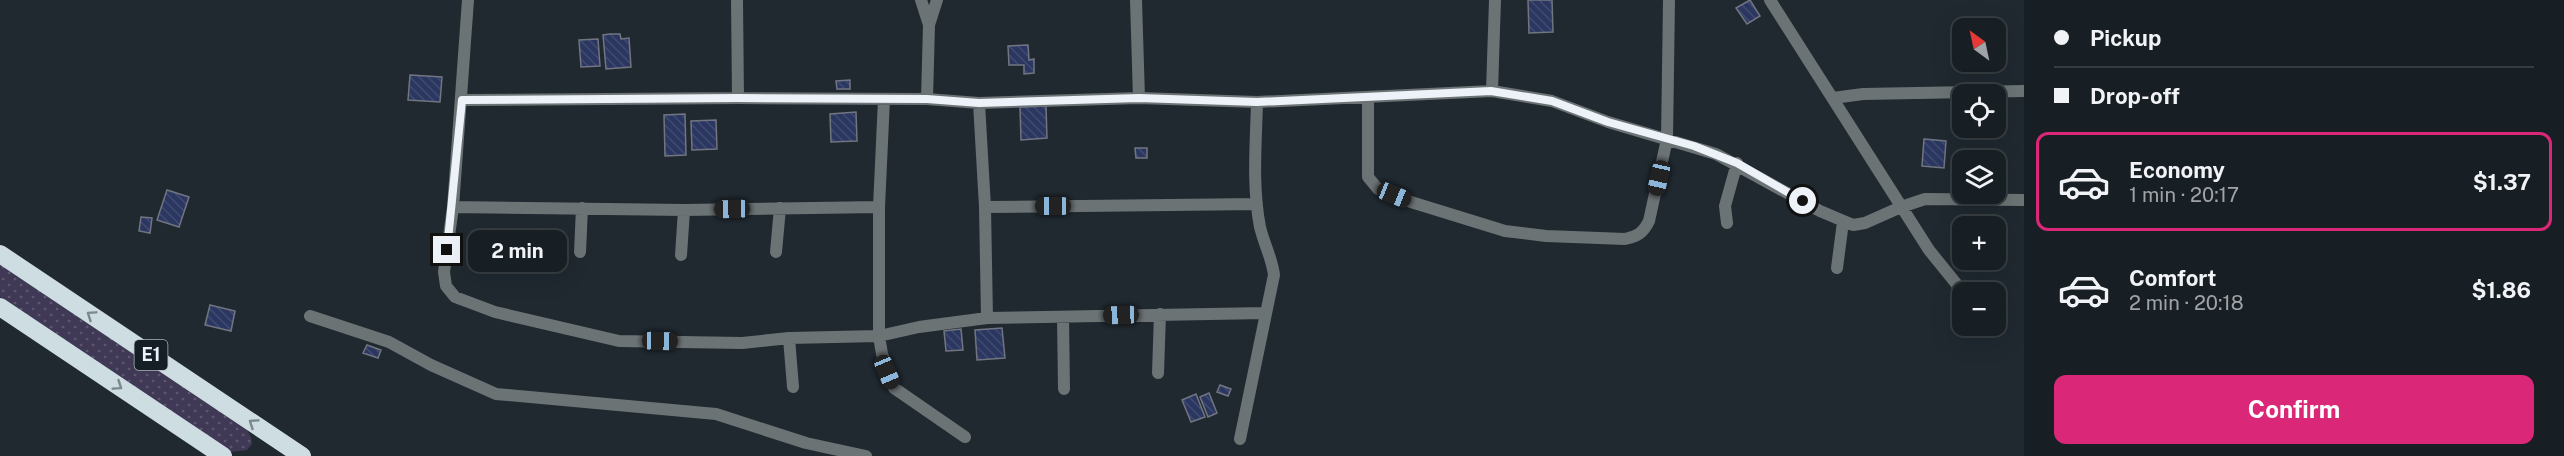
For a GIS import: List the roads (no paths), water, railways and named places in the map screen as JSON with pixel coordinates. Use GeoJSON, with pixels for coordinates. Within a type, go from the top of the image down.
{"type":"FeatureCollection","features":[{"type":"Feature","properties":{"kind":"highway","name":"E1"},"geometry":{"type":"LineString","coordinates":[[0,254],[302,456]]}},
{"type":"Feature","properties":{"kind":"highway","name":"E1"},"geometry":{"type":"LineString","coordinates":[[0,307],[223,456]]}},
{"type":"Feature","properties":{"kind":"street"},"geometry":{"type":"LineString","coordinates":[[468,0],[453,207],[444,272],[446,286],[455,297],[495,312],[619,341],[742,343],[789,338],[879,336],[919,327],[987,318],[1266,313]]}},
{"type":"Feature","properties":{"kind":"street"},"geometry":{"type":"LineString","coordinates":[[737,0],[738,98]]}},
{"type":"Feature","properties":{"kind":"street"},"geometry":{"type":"LineString","coordinates":[[921,0],[929,25]]}},
{"type":"Feature","properties":{"kind":"street"},"geometry":{"type":"LineString","coordinates":[[927,99],[929,25],[938,0]]}},
{"type":"Feature","properties":{"kind":"street"},"geometry":{"type":"LineString","coordinates":[[1136,0],[1139,98]]}},
{"type":"Feature","properties":{"kind":"street"},"geometry":{"type":"LineString","coordinates":[[1491,91],[1495,0]]}},
{"type":"Feature","properties":{"kind":"street"},"geometry":{"type":"LineString","coordinates":[[1368,97],[1368,177],[1378,189],[1411,202],[1505,231],[1546,236],[1625,239],[1638,237],[1645,230],[1649,221],[1667,139],[1669,0]]}},
{"type":"Feature","properties":{"kind":"street"},"geometry":{"type":"LineString","coordinates":[[1770,0],[1929,250],[1955,282]]}},
{"type":"Feature","properties":{"kind":"street"},"geometry":{"type":"LineString","coordinates":[[462,100],[927,99],[979,103],[1139,98],[1257,102],[1491,91],[1552,101],[1608,122],[1694,146],[1737,163],[1820,211],[1853,225],[1865,224],[1901,207],[1925,199],[2024,200]]}},
{"type":"Feature","properties":{"kind":"street"},"geometry":{"type":"LineString","coordinates":[[1833,98],[1863,94],[2024,91]]}},
{"type":"Feature","properties":{"kind":"street"},"geometry":{"type":"LineString","coordinates":[[884,99],[879,207],[879,336],[882,354],[894,388],[965,437]]}},
{"type":"Feature","properties":{"kind":"street"},"geometry":{"type":"LineString","coordinates":[[1240,439],[1274,275],[1273,261],[1260,227],[1257,204],[1257,102]]}},
{"type":"Feature","properties":{"kind":"street"},"geometry":{"type":"LineString","coordinates":[[979,103],[985,207],[987,318]]}},
{"type":"Feature","properties":{"kind":"street"},"geometry":{"type":"LineString","coordinates":[[1727,223],[1725,206],[1737,163]]}},
{"type":"Feature","properties":{"kind":"street"},"geometry":{"type":"LineString","coordinates":[[985,207],[1257,204]]}},
{"type":"Feature","properties":{"kind":"street"},"geometry":{"type":"LineString","coordinates":[[453,207],[684,210],[879,207]]}},
{"type":"Feature","properties":{"kind":"street"},"geometry":{"type":"LineString","coordinates":[[580,252],[582,208]]}},
{"type":"Feature","properties":{"kind":"street"},"geometry":{"type":"LineString","coordinates":[[776,252],[780,208]]}},
{"type":"Feature","properties":{"kind":"street"},"geometry":{"type":"LineString","coordinates":[[681,255],[684,210]]}},
{"type":"Feature","properties":{"kind":"street"},"geometry":{"type":"LineString","coordinates":[[1837,268],[1843,222]]}},
{"type":"Feature","properties":{"kind":"street"},"geometry":{"type":"LineString","coordinates":[[1158,373],[1160,314]]}},
{"type":"Feature","properties":{"kind":"street"},"geometry":{"type":"LineString","coordinates":[[310,315],[389,342],[431,365],[496,394],[716,414],[806,443],[866,456]]}},
{"type":"Feature","properties":{"kind":"street"},"geometry":{"type":"LineString","coordinates":[[1063,317],[1064,388]]}},
{"type":"Feature","properties":{"kind":"street"},"geometry":{"type":"LineString","coordinates":[[789,338],[793,387]]}}]}
